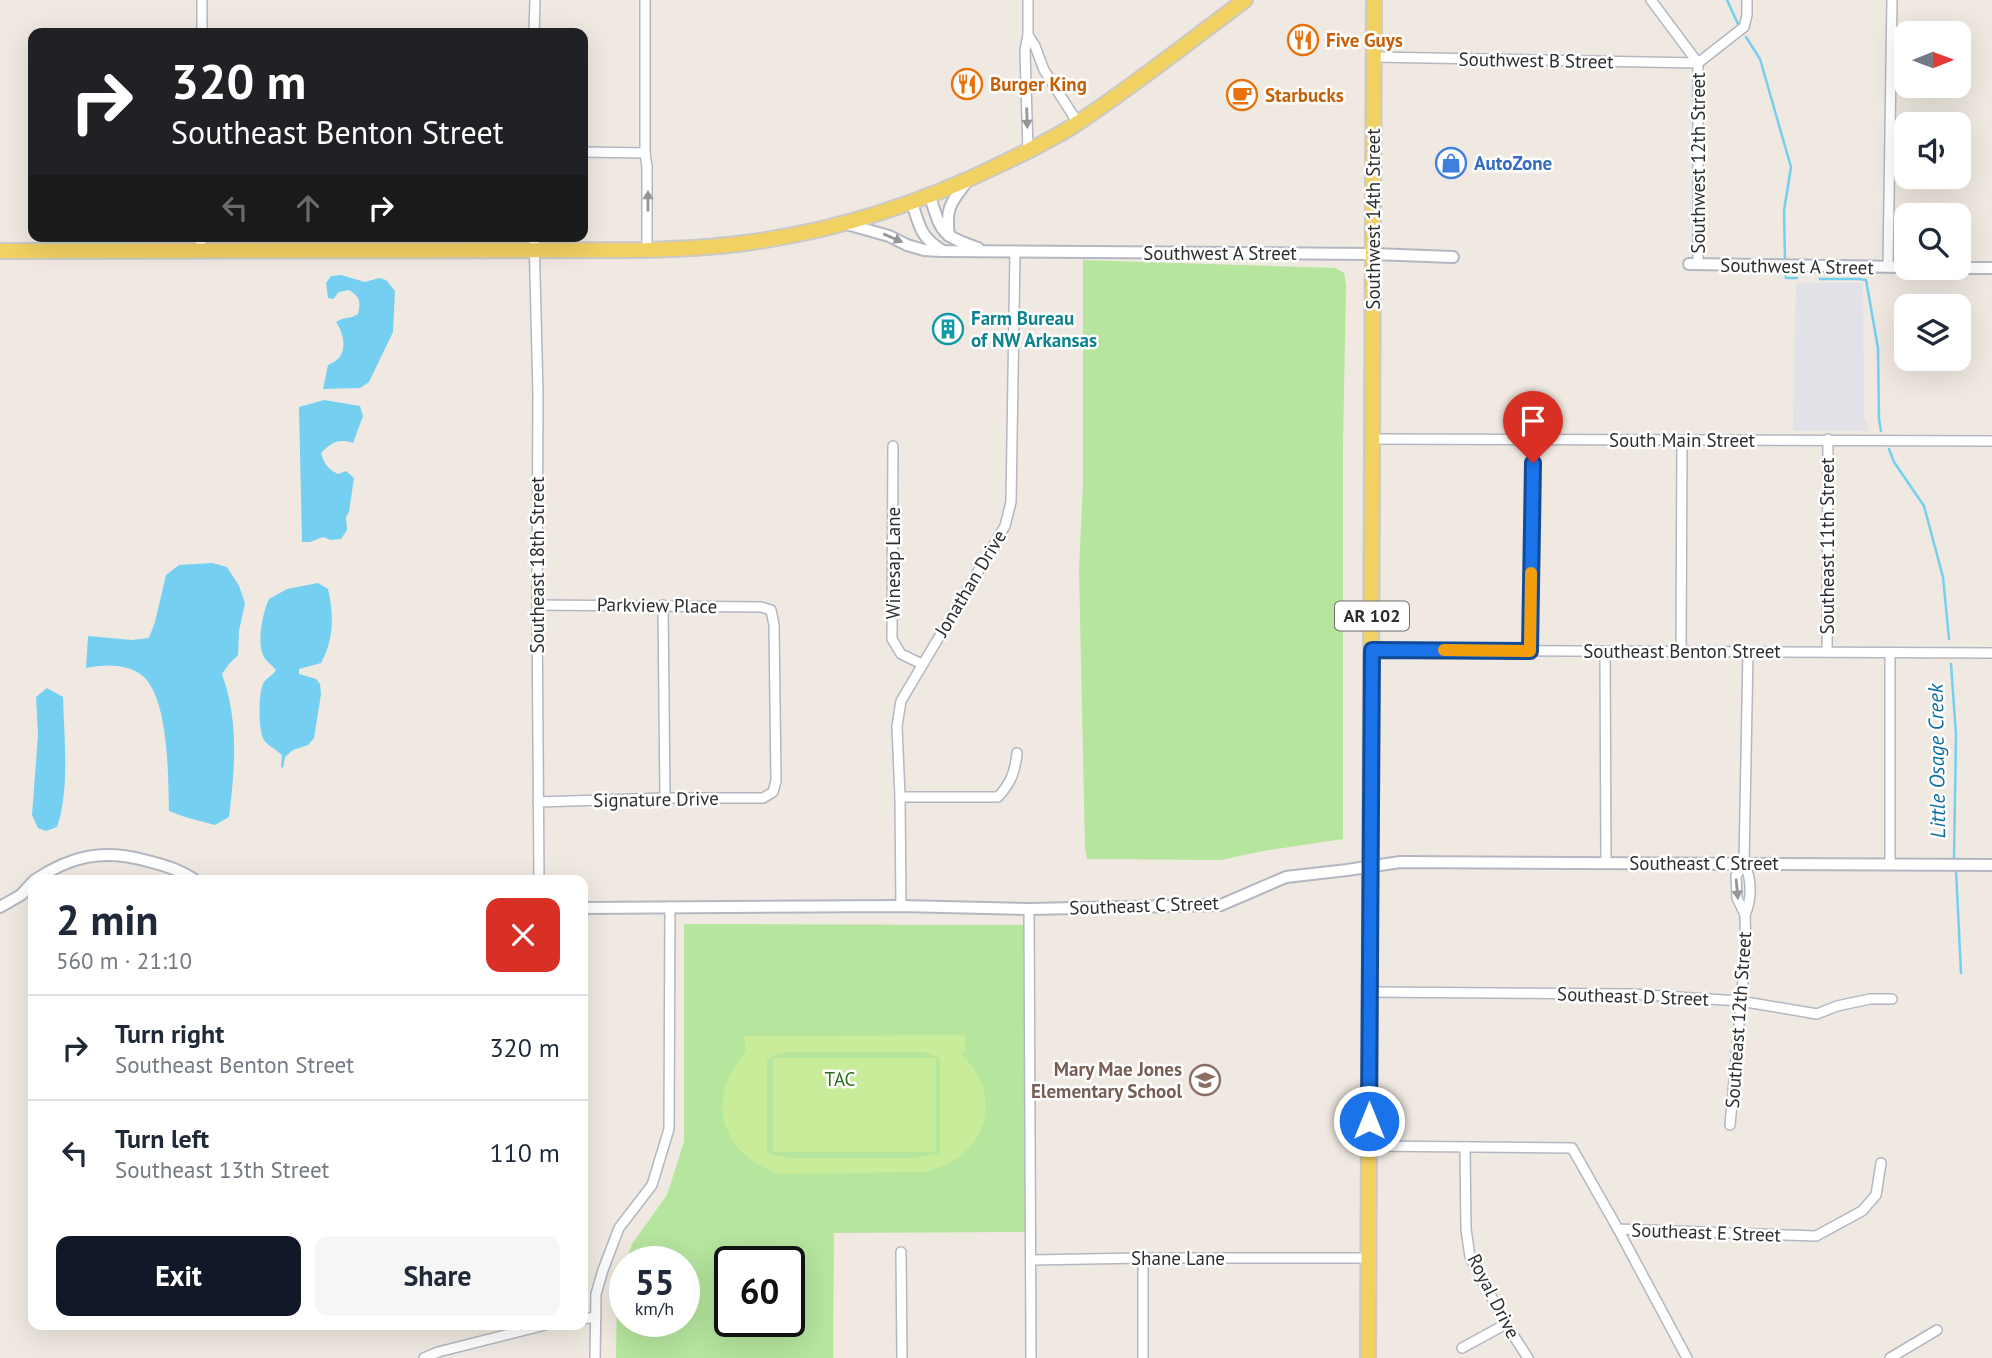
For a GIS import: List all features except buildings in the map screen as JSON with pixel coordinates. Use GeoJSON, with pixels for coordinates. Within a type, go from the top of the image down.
{"type":"FeatureCollection","features":[{"type":"Feature","properties":{"kind":"main road"},"geometry":{"type":"LineString","coordinates":[[0,251],[201,243],[534,243],[647,250],[735,244],[777,238],[843,223],[930,197],[1028,151],[1078,123],[1245,0]]}},
{"type":"Feature","properties":{"kind":"main road","name":"Southwest 14th Street"},"geometry":{"type":"LineString","coordinates":[[1373,439],[1374,0]]}},
{"type":"Feature","properties":{"kind":"main road","name":"AR 102"},"geometry":{"type":"LineString","coordinates":[[1368,1358],[1373,439]]}},
{"type":"Feature","properties":{"kind":"street"},"geometry":{"type":"LineString","coordinates":[[202,0],[202,28]]}},
{"type":"Feature","properties":{"kind":"street"},"geometry":{"type":"LineString","coordinates":[[534,0],[534,28]]}},
{"type":"Feature","properties":{"kind":"street"},"geometry":{"type":"LineString","coordinates":[[645,0],[647,250]]}},
{"type":"Feature","properties":{"kind":"street"},"geometry":{"type":"LineString","coordinates":[[1028,0],[1028,36],[1025,50],[1028,151]]}},
{"type":"Feature","properties":{"kind":"street"},"geometry":{"type":"LineString","coordinates":[[1651,0],[1698,63]]}},
{"type":"Feature","properties":{"kind":"street","name":"Southwest 12th Street"},"geometry":{"type":"LineString","coordinates":[[1693,264],[1698,63],[1744,27],[1747,0]]}},
{"type":"Feature","properties":{"kind":"street"},"geometry":{"type":"LineString","coordinates":[[1888,267],[1892,0]]}},
{"type":"Feature","properties":{"kind":"street"},"geometry":{"type":"LineString","coordinates":[[1028,36],[1044,70],[1078,123]]}},
{"type":"Feature","properties":{"kind":"street","name":"Southwest B Street"},"geometry":{"type":"LineString","coordinates":[[1374,57],[1698,63]]}},
{"type":"Feature","properties":{"kind":"street"},"geometry":{"type":"LineString","coordinates":[[588,152],[645,153]]}},
{"type":"Feature","properties":{"kind":"street"},"geometry":{"type":"LineString","coordinates":[[949,236],[947,218],[950,209],[968,180]]}},
{"type":"Feature","properties":{"kind":"street"},"geometry":{"type":"LineString","coordinates":[[930,197],[941,229],[949,236]]}},
{"type":"Feature","properties":{"kind":"street"},"geometry":{"type":"LineString","coordinates":[[912,203],[923,235],[943,251]]}},
{"type":"Feature","properties":{"kind":"street","name":"Southwest A Street"},"geometry":{"type":"LineString","coordinates":[[843,223],[889,236],[924,250],[1453,257]]}},
{"type":"Feature","properties":{"kind":"street","name":"Southwest A Street"},"geometry":{"type":"LineString","coordinates":[[949,236],[987,251]]}},
{"type":"Feature","properties":{"kind":"street","name":"Southeast 18th Street"},"geometry":{"type":"LineString","coordinates":[[534,243],[538,394],[539,875]]}},
{"type":"Feature","properties":{"kind":"street","name":"Jonathan Drive"},"geometry":{"type":"LineString","coordinates":[[901,906],[897,726],[901,701],[1005,526],[1011,502],[1015,251]]}},
{"type":"Feature","properties":{"kind":"street","name":"Southwest A Street"},"geometry":{"type":"LineString","coordinates":[[1693,264],[1894,267]]}},
{"type":"Feature","properties":{"kind":"street"},"geometry":{"type":"LineString","coordinates":[[1971,268],[1992,268]]}},
{"type":"Feature","properties":{"kind":"street","name":"South Main Street"},"geometry":{"type":"LineString","coordinates":[[1373,439],[1992,441]]}},
{"type":"Feature","properties":{"kind":"street","name":"Southeast 11th Street"},"geometry":{"type":"LineString","coordinates":[[1827,652],[1828,439]]}},
{"type":"Feature","properties":{"kind":"street"},"geometry":{"type":"LineString","coordinates":[[1530,651],[1534,440]]}},
{"type":"Feature","properties":{"kind":"street"},"geometry":{"type":"LineString","coordinates":[[1681,652],[1682,441]]}},
{"type":"Feature","properties":{"kind":"street","name":"Winesap Lane"},"geometry":{"type":"LineString","coordinates":[[893,446],[892,639],[901,654],[922,664]]}},
{"type":"Feature","properties":{"kind":"street"},"geometry":{"type":"LineString","coordinates":[[663,604],[665,798]]}},
{"type":"Feature","properties":{"kind":"street","name":"Parkview Place"},"geometry":{"type":"LineString","coordinates":[[537,605],[663,604],[761,607],[771,610],[774,625],[776,781],[773,792]]}},
{"type":"Feature","properties":{"kind":"street","name":"Southeast Benton Street"},"geometry":{"type":"LineString","coordinates":[[1372,650],[1992,653]]}},
{"type":"Feature","properties":{"kind":"street"},"geometry":{"type":"LineString","coordinates":[[1605,651],[1606,863]]}},
{"type":"Feature","properties":{"kind":"street","name":"Southeast 12th Street"},"geometry":{"type":"LineString","coordinates":[[1730,1125],[1746,946],[1745,915],[1750,905],[1750,874],[1744,863],[1748,652]]}},
{"type":"Feature","properties":{"kind":"street"},"geometry":{"type":"LineString","coordinates":[[1890,653],[1890,864]]}},
{"type":"Feature","properties":{"kind":"street"},"geometry":{"type":"LineString","coordinates":[[900,797],[998,797],[1009,786],[1016,770],[1017,753]]}},
{"type":"Feature","properties":{"kind":"street","name":"Signature Drive"},"geometry":{"type":"LineString","coordinates":[[538,802],[762,798],[773,792]]}},
{"type":"Feature","properties":{"kind":"street"},"geometry":{"type":"LineString","coordinates":[[44,875],[74,860],[92,855],[112,854],[175,868],[187,875]]}},
{"type":"Feature","properties":{"kind":"street","name":"Southeast C Street"},"geometry":{"type":"LineString","coordinates":[[588,908],[901,906],[1028,909],[1221,905],[1286,877],[1400,862],[1992,865]]}},
{"type":"Feature","properties":{"kind":"street"},"geometry":{"type":"LineString","coordinates":[[0,907],[21,895],[28,887]]}},
{"type":"Feature","properties":{"kind":"street"},"geometry":{"type":"LineString","coordinates":[[595,1358],[596,1294],[603,1270],[619,1228],[652,1185],[669,1129],[670,907]]}},
{"type":"Feature","properties":{"kind":"street"},"geometry":{"type":"LineString","coordinates":[[1028,909],[1031,1358]]}},
{"type":"Feature","properties":{"kind":"street","name":"Southeast D Street"},"geometry":{"type":"LineString","coordinates":[[1370,992],[1630,994],[1741,1001],[1817,1014],[1837,1006],[1870,999],[1892,999]]}},
{"type":"Feature","properties":{"kind":"street","name":"Southeast E Street"},"geometry":{"type":"LineString","coordinates":[[1369,1146],[1572,1148],[1618,1229],[1816,1236],[1862,1210],[1876,1195],[1881,1163]]}},
{"type":"Feature","properties":{"kind":"street","name":"Royal Drive"},"geometry":{"type":"LineString","coordinates":[[1465,1147],[1466,1229],[1470,1257],[1506,1324],[1528,1358]]}},
{"type":"Feature","properties":{"kind":"street"},"geometry":{"type":"LineString","coordinates":[[1618,1229],[1687,1358]]}},
{"type":"Feature","properties":{"kind":"street"},"geometry":{"type":"LineString","coordinates":[[901,1252],[902,1358]]}},
{"type":"Feature","properties":{"kind":"street"},"geometry":{"type":"LineString","coordinates":[[1143,1258],[1143,1358]]}},
{"type":"Feature","properties":{"kind":"street","name":"Shane Lane"},"geometry":{"type":"LineString","coordinates":[[1031,1260],[1368,1258]]}},
{"type":"Feature","properties":{"kind":"street"},"geometry":{"type":"LineString","coordinates":[[588,1318],[596,1317]]}},
{"type":"Feature","properties":{"kind":"street"},"geometry":{"type":"LineString","coordinates":[[1462,1348],[1506,1324]]}},
{"type":"Feature","properties":{"kind":"street"},"geometry":{"type":"LineString","coordinates":[[424,1358],[525,1330]]}},
{"type":"Feature","properties":{"kind":"street"},"geometry":{"type":"LineString","coordinates":[[1890,1358],[1937,1330]]}},
{"type":"Feature","properties":{"kind":"shaded area"},"geometry":{"type":"Polygon","coordinates":[[[1796,283],[1863,283],[1864,418],[1869,431],[1793,431],[1796,283]]]}},
{"type":"Feature","properties":{"kind":"green space"},"geometry":{"type":"Polygon","coordinates":[[[1083,260],[1335,268],[1344,273],[1343,839],[1221,860],[1087,859],[1079,569],[1083,484],[1083,260]]]}},
{"type":"Feature","properties":{"kind":"green space","name":"TAC"},"geometry":{"type":"Polygon","coordinates":[[[684,924],[1029,925],[1031,1232],[834,1233],[833,1358],[616,1358],[616,1337],[700,1337],[700,1246],[631,1246],[667,1195],[684,1142],[684,924]]]}},
{"type":"Feature","properties":{"kind":"green space"},"geometry":{"type":"Polygon","coordinates":[[[965,1035],[965,1053],[960,1053],[975,1070],[983,1088],[986,1107],[983,1124],[975,1141],[962,1155],[923,1172],[779,1174],[759,1165],[743,1153],[732,1139],[725,1123],[722,1106],[725,1088],[733,1070],[746,1052],[744,1036],[965,1035]],[[790,1052],[779,1053],[767,1059],[767,1152],[789,1158],[915,1158],[940,1153],[940,1058],[924,1052],[790,1052]]]}},
{"type":"Feature","properties":{"kind":"green space"},"geometry":{"type":"Polygon","coordinates":[[[773,1058],[936,1058],[936,1152],[773,1152],[773,1058]]]}},
{"type":"Feature","properties":{"kind":"water"},"geometry":{"type":"Polygon","coordinates":[[[341,275],[365,282],[379,278],[386,280],[395,291],[393,332],[369,382],[360,388],[323,389],[328,365],[339,358],[343,350],[341,330],[336,322],[355,316],[359,310],[359,300],[349,290],[339,292],[333,299],[328,298],[326,283],[331,276],[341,275]]]}},
{"type":"Feature","properties":{"kind":"water"},"geometry":{"type":"Polygon","coordinates":[[[324,400],[360,406],[363,416],[353,443],[335,442],[321,453],[332,470],[338,474],[346,471],[354,478],[346,517],[347,530],[341,539],[323,537],[302,542],[299,407],[324,400]]]}},
{"type":"Feature","properties":{"kind":"water"},"geometry":{"type":"Polygon","coordinates":[[[212,563],[227,567],[239,586],[245,603],[239,631],[238,655],[222,674],[231,710],[234,763],[229,817],[215,825],[169,811],[163,721],[152,688],[144,677],[131,669],[116,666],[86,668],[88,636],[132,640],[149,638],[166,575],[179,565],[212,563]]]}},
{"type":"Feature","properties":{"kind":"water"},"geometry":{"type":"Polygon","coordinates":[[[318,583],[328,589],[332,618],[331,636],[321,663],[299,669],[299,674],[316,679],[320,684],[314,738],[308,745],[293,750],[285,757],[283,768],[282,755],[265,742],[261,728],[262,686],[276,670],[265,659],[262,651],[260,636],[263,619],[269,599],[287,589],[318,583]]]}},
{"type":"Feature","properties":{"kind":"water"},"geometry":{"type":"Polygon","coordinates":[[[47,688],[63,697],[65,763],[64,797],[57,827],[46,831],[38,828],[32,815],[38,735],[36,697],[47,688]]]}},
{"type":"Feature","properties":{"kind":"waterway","name":"Little Osage Creek"},"geometry":{"type":"LineString","coordinates":[[1727,0],[1738,24]]}},
{"type":"Feature","properties":{"kind":"waterway","name":"Little Osage Creek"},"geometry":{"type":"LineString","coordinates":[[1746,37],[1760,59],[1791,167],[1784,211],[1785,258]]}},
{"type":"Feature","properties":{"kind":"waterway","name":"Little Osage Creek"},"geometry":{"type":"LineString","coordinates":[[1785,272],[1786,278],[1797,278]]}},
{"type":"Feature","properties":{"kind":"waterway","name":"Little Osage Creek"},"geometry":{"type":"LineString","coordinates":[[1820,279],[1866,280],[1878,348],[1881,431]]}},
{"type":"Feature","properties":{"kind":"waterway","name":"Little Osage Creek"},"geometry":{"type":"LineString","coordinates":[[1889,449],[1894,462],[1924,506],[1943,577],[1949,639]]}},
{"type":"Feature","properties":{"kind":"waterway","name":"Little Osage Creek"},"geometry":{"type":"LineString","coordinates":[[1951,664],[1956,735],[1954,858]]}},
{"type":"Feature","properties":{"kind":"waterway","name":"Little Osage Creek"},"geometry":{"type":"LineString","coordinates":[[1956,870],[1961,973]]}},
{"type":"Feature","properties":{"kind":"slow traffic"},"geometry":{"type":"LineString","coordinates":[[1444,650],[1530,651],[1531,573]]}},
{"type":"Feature","properties":{"kind":"place","name":"Five Guys"},"geometry":{"type":"Point","coordinates":[1303,40]}},
{"type":"Feature","properties":{"kind":"place","name":"Burger King"},"geometry":{"type":"Point","coordinates":[967,84]}},
{"type":"Feature","properties":{"kind":"place","name":"Starbucks"},"geometry":{"type":"Point","coordinates":[1242,95]}},
{"type":"Feature","properties":{"kind":"place","name":"AutoZone"},"geometry":{"type":"Point","coordinates":[1451,163]}},
{"type":"Feature","properties":{"kind":"place","name":"Farm Bureau of NW Arkansas"},"geometry":{"type":"Point","coordinates":[948,329]}},
{"type":"Feature","properties":{"kind":"place","name":"Mary Mae Jones Elementary School"},"geometry":{"type":"Point","coordinates":[1205,1080]}},
{"type":"Feature","properties":{"kind":"route"},"geometry":{"type":"LineString","coordinates":[[1369,1121],[1372,650],[1530,651],[1533,463]]}}]}
